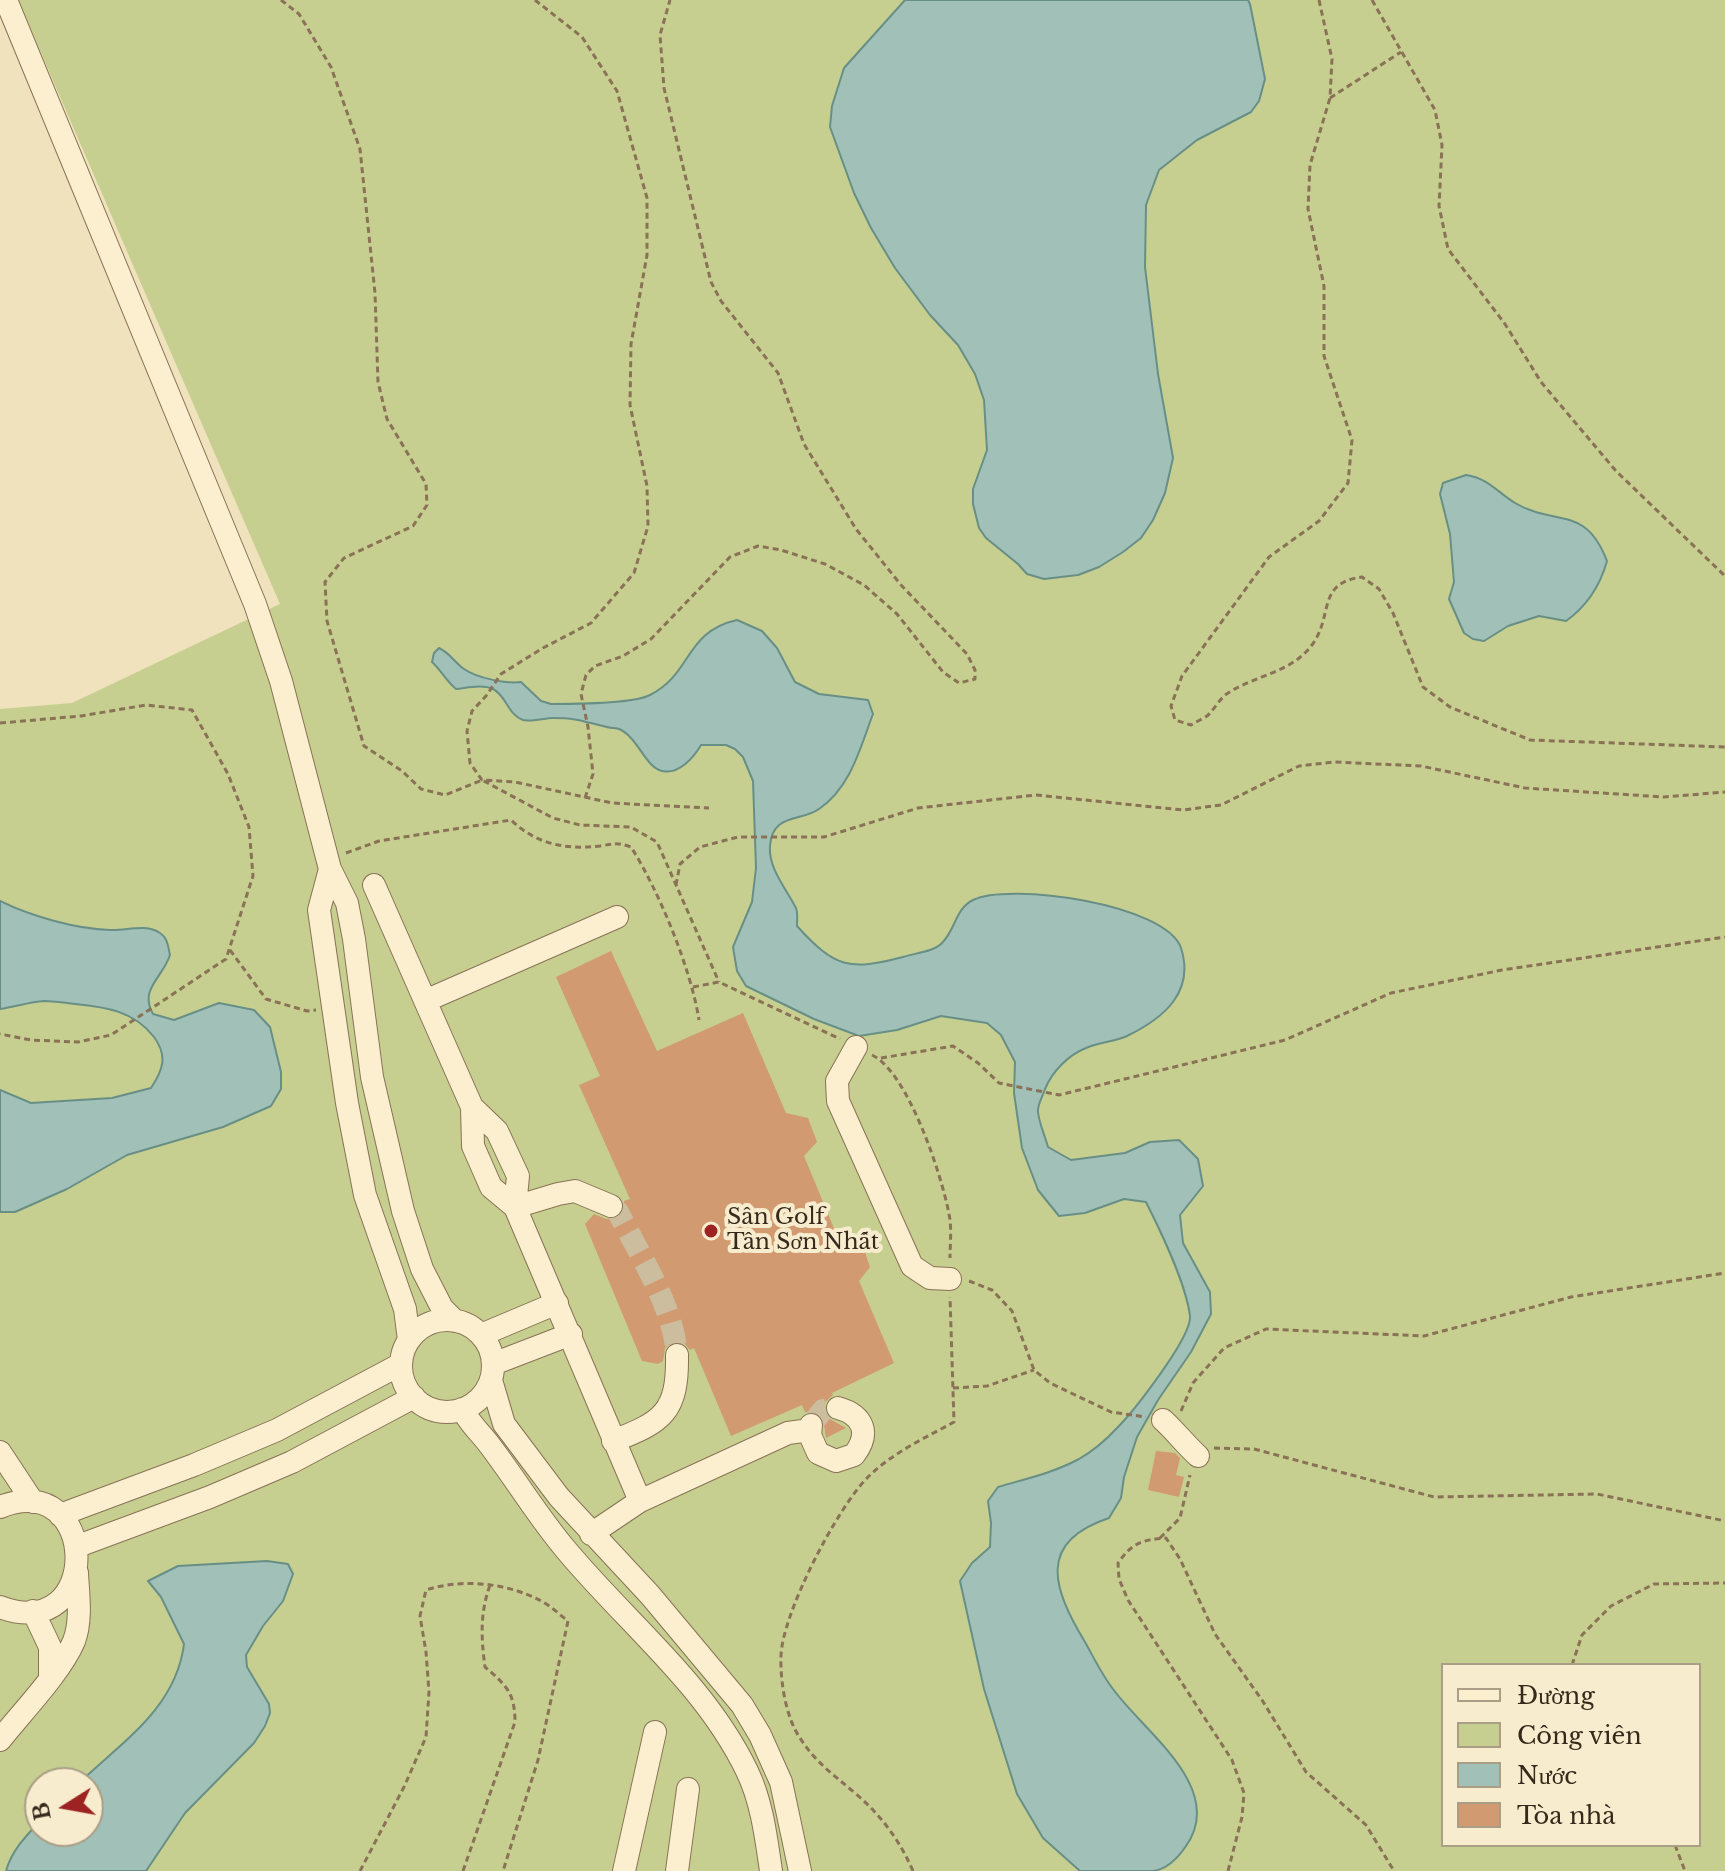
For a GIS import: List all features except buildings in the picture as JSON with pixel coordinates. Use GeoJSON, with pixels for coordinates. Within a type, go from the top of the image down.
{"type":"FeatureCollection","features":[{"type":"Feature","properties":{"kind":"street"},"geometry":{"type":"LineString","coordinates":[[6,0],[255,604],[281,681],[329,864],[347,903],[382,1129],[418,1255],[442,1308],[455,1321],[481,1335],[491,1353],[492,1372],[504,1424],[591,1534],[645,1590],[742,1705],[760,1735],[781,1782],[800,1871]]}},
{"type":"Feature","properties":{"kind":"street"},"geometry":{"type":"LineString","coordinates":[[329,864],[319,910],[332,1008],[365,1195],[405,1309],[409,1340],[401,1364],[407,1387],[428,1408],[445,1412],[462,1409],[480,1398],[492,1372],[571,1334]]}},
{"type":"Feature","properties":{"kind":"street"},"geometry":{"type":"LineString","coordinates":[[374,885],[472,1107],[473,1146],[485,1174],[491,1187],[515,1207],[640,1501]]}},
{"type":"Feature","properties":{"kind":"street"},"geometry":{"type":"LineString","coordinates":[[425,1001],[617,917]]}},
{"type":"Feature","properties":{"kind":"street"},"geometry":{"type":"LineString","coordinates":[[856,1047],[837,1081],[838,1101],[912,1266],[930,1278],[950,1277]]}},
{"type":"Feature","properties":{"kind":"street"},"geometry":{"type":"LineString","coordinates":[[341,1066],[370,1061]]}},
{"type":"Feature","properties":{"kind":"street"},"geometry":{"type":"LineString","coordinates":[[515,1207],[575,1191],[611,1206]]}},
{"type":"Feature","properties":{"kind":"street"},"geometry":{"type":"LineString","coordinates":[[481,1335],[557,1303]]}},
{"type":"Feature","properties":{"kind":"street"},"geometry":{"type":"LineString","coordinates":[[409,1340],[429,1324],[455,1321]]}},
{"type":"Feature","properties":{"kind":"street"},"geometry":{"type":"LineString","coordinates":[[613,1441],[650,1427],[666,1412],[678,1378],[677,1355]]}},
{"type":"Feature","properties":{"kind":"street"},"geometry":{"type":"LineString","coordinates":[[60,1515],[277,1430],[401,1364]]}},
{"type":"Feature","properties":{"kind":"street"},"geometry":{"type":"LineString","coordinates":[[78,1546],[210,1497],[292,1462],[414,1397]]}},
{"type":"Feature","properties":{"kind":"street"},"geometry":{"type":"LineString","coordinates":[[591,1534],[640,1501],[788,1433],[811,1428],[812,1445],[826,1459],[845,1459],[854,1455],[863,1437],[862,1427],[851,1412],[838,1408]]}},
{"type":"Feature","properties":{"kind":"street"},"geometry":{"type":"LineString","coordinates":[[462,1409],[471,1426],[487,1441],[510,1477],[567,1551],[672,1662],[729,1737],[759,1800],[770,1861],[797,1848]]}},
{"type":"Feature","properties":{"kind":"street"},"geometry":{"type":"LineString","coordinates":[[1169,1425],[1179,1440],[1198,1456]]}},
{"type":"Feature","properties":{"kind":"street"},"geometry":{"type":"LineString","coordinates":[[277,1430],[292,1462]]}},
{"type":"Feature","properties":{"kind":"street"},"geometry":{"type":"LineString","coordinates":[[0,1452],[33,1502]]}},
{"type":"Feature","properties":{"kind":"street"},"geometry":{"type":"LineString","coordinates":[[194,1465],[210,1497]]}},
{"type":"Feature","properties":{"kind":"street"},"geometry":{"type":"LineString","coordinates":[[0,1507],[18,1501],[33,1502],[60,1515],[71,1529],[78,1546],[75,1639],[50,1677],[0,1740]]}},
{"type":"Feature","properties":{"kind":"street"},"geometry":{"type":"LineString","coordinates":[[0,1607],[17,1612],[33,1611],[60,1598],[77,1573]]}},
{"type":"Feature","properties":{"kind":"street"},"geometry":{"type":"LineString","coordinates":[[623,1611],[645,1590]]}},
{"type":"Feature","properties":{"kind":"street"},"geometry":{"type":"LineString","coordinates":[[33,1611],[50,1647],[50,1677]]}},
{"type":"Feature","properties":{"kind":"street"},"geometry":{"type":"LineString","coordinates":[[624,1871],[655,1732]]}},
{"type":"Feature","properties":{"kind":"street"},"geometry":{"type":"LineString","coordinates":[[677,1871],[688,1789]]}},
{"type":"Feature","properties":{"kind":"path"},"geometry":{"type":"LineString","coordinates":[[281,0],[299,14],[331,67],[360,149],[375,293],[378,382],[387,419],[426,484],[427,505],[413,526],[344,558],[325,582],[327,621],[364,746],[402,771],[421,789],[445,795],[482,780],[515,782],[644,807],[709,808]]}},
{"type":"Feature","properties":{"kind":"path"},"geometry":{"type":"LineString","coordinates":[[535,0],[582,37],[617,91],[647,198],[647,255],[631,344],[630,405],[647,486],[648,526],[634,573],[591,623],[501,674],[472,711],[467,731],[470,763],[482,780],[553,818],[580,825],[631,827],[657,842],[719,982]]}},
{"type":"Feature","properties":{"kind":"path"},"geometry":{"type":"LineString","coordinates":[[585,798],[593,774],[582,683],[595,666],[623,656],[651,639],[730,557],[758,546],[825,564],[864,585],[897,614],[943,672],[959,683],[975,679],[975,670],[967,654],[901,585],[856,529],[804,444],[778,373],[721,301],[711,282],[664,88],[660,35],[670,0]]}},
{"type":"Feature","properties":{"kind":"path"},"geometry":{"type":"LineString","coordinates":[[1319,0],[1332,59],[1330,98],[1310,165],[1308,209],[1324,286],[1324,356],[1352,440],[1348,483],[1319,521],[1269,557],[1182,676],[1171,706],[1175,720],[1191,725],[1208,716],[1225,695],[1286,668],[1312,644],[1333,589],[1345,579],[1362,577],[1379,589],[1393,613],[1423,687],[1450,707],[1530,740],[1725,747]]}},
{"type":"Feature","properties":{"kind":"path"},"geometry":{"type":"LineString","coordinates":[[1372,0],[1435,110],[1442,145],[1439,206],[1448,249],[1505,324],[1541,382],[1588,438],[1616,471],[1725,576]]}},
{"type":"Feature","properties":{"kind":"path"},"geometry":{"type":"LineString","coordinates":[[1330,98],[1401,52]]}},
{"type":"Feature","properties":{"kind":"path"},"geometry":{"type":"LineString","coordinates":[[0,723],[81,716],[146,705],[192,710],[228,774],[249,827],[253,876],[226,959],[111,1035],[78,1042],[31,1040],[0,1034]]}},
{"type":"Feature","properties":{"kind":"path"},"geometry":{"type":"LineString","coordinates":[[676,885],[680,864],[700,847],[738,837],[824,837],[918,808],[1036,795],[1183,810],[1221,805],[1299,766],[1334,762],[1421,766],[1525,788],[1664,797],[1725,792]]}},
{"type":"Feature","properties":{"kind":"path"},"geometry":{"type":"LineString","coordinates":[[329,864],[379,841],[511,820],[524,833],[566,848],[619,842],[631,847],[693,987],[699,1020]]}},
{"type":"Feature","properties":{"kind":"path"},"geometry":{"type":"LineString","coordinates":[[880,1059],[953,1046],[978,1063],[999,1083],[1059,1095],[1285,1040],[1391,993],[1502,970],[1725,937]]}},
{"type":"Feature","properties":{"kind":"path"},"geometry":{"type":"LineString","coordinates":[[230,950],[266,999],[307,1011],[332,1008]]}},
{"type":"Feature","properties":{"kind":"path"},"geometry":{"type":"LineString","coordinates":[[693,987],[719,982],[880,1059],[904,1088],[927,1140],[950,1216],[954,1422],[908,1447],[867,1478],[823,1540],[792,1614],[781,1655],[786,1701],[798,1736],[825,1770],[883,1820],[913,1871]]}},
{"type":"Feature","properties":{"kind":"path"},"geometry":{"type":"LineString","coordinates":[[950,1277],[992,1290],[1012,1311],[1034,1370],[1050,1383],[1111,1412],[1169,1425],[1193,1383],[1224,1348],[1266,1329],[1424,1336],[1571,1297],[1725,1273]]}},
{"type":"Feature","properties":{"kind":"path"},"geometry":{"type":"LineString","coordinates":[[953,1388],[987,1386],[1034,1370]]}},
{"type":"Feature","properties":{"kind":"path"},"geometry":{"type":"LineString","coordinates":[[1159,1539],[1180,1518],[1198,1456],[1216,1447],[1254,1449],[1434,1497],[1597,1494],[1725,1521]]}},
{"type":"Feature","properties":{"kind":"path"},"geometry":{"type":"LineString","coordinates":[[1228,1871],[1242,1817],[1244,1793],[1232,1760],[1128,1600],[1119,1579],[1118,1563],[1130,1546],[1166,1538],[1180,1559],[1215,1634],[1262,1700],[1306,1772],[1366,1825],[1394,1871]]}},
{"type":"Feature","properties":{"kind":"path"},"geometry":{"type":"LineString","coordinates":[[360,1871],[426,1737],[429,1692],[420,1616],[426,1590],[446,1583],[499,1585],[544,1602],[568,1621],[538,1760],[503,1871]]}},
{"type":"Feature","properties":{"kind":"path"},"geometry":{"type":"LineString","coordinates":[[1573,1663],[1582,1635],[1611,1606],[1654,1584],[1725,1583]]}},
{"type":"Feature","properties":{"kind":"path"},"geometry":{"type":"LineString","coordinates":[[463,1871],[515,1722],[515,1702],[504,1683],[485,1667],[480,1633],[483,1605],[490,1585]]}},
{"type":"Feature","properties":{"kind":"path"},"geometry":{"type":"LineString","coordinates":[[1676,1847],[1685,1871]]}},
{"type":"Feature","properties":{"kind":"green space","name":"Sân Golf Tân Sơn Nhất"},"geometry":{"type":"Polygon","coordinates":[[[18,0],[1725,0],[1725,1871],[0,1871],[0,709],[72,703],[280,604],[18,0]]]}},
{"type":"Feature","properties":{"kind":"water"},"geometry":{"type":"Polygon","coordinates":[[[905,0],[1248,0],[1250,4],[1265,79],[1259,101],[1251,112],[1197,140],[1159,170],[1146,205],[1145,267],[1158,374],[1173,458],[1165,493],[1141,538],[1099,567],[1078,575],[1044,579],[1027,574],[979,528],[973,489],[987,450],[984,400],[975,374],[958,345],[930,315],[895,268],[871,228],[854,193],[830,127],[832,106],[844,68],[905,0]]]}},
{"type":"Feature","properties":{"kind":"water"},"geometry":{"type":"Polygon","coordinates":[[[1466,475],[1486,482],[1530,510],[1579,524],[1598,543],[1607,561],[1601,579],[1592,595],[1566,621],[1539,616],[1508,626],[1484,641],[1464,633],[1449,599],[1454,582],[1450,534],[1440,494],[1443,483],[1466,475]]]}},
{"type":"Feature","properties":{"kind":"water"},"geometry":{"type":"Polygon","coordinates":[[[737,620],[762,631],[777,648],[795,682],[819,694],[868,700],[873,714],[853,766],[839,790],[819,809],[782,823],[772,835],[772,862],[796,908],[797,926],[822,951],[833,958],[856,964],[924,952],[942,943],[959,914],[973,900],[992,895],[1019,894],[1085,901],[1118,909],[1147,919],[1169,933],[1181,948],[1184,978],[1173,1002],[1141,1029],[1086,1048],[1067,1060],[1048,1083],[1038,1109],[1048,1147],[1071,1160],[1125,1153],[1150,1142],[1179,1140],[1198,1159],[1203,1186],[1180,1215],[1183,1243],[1210,1292],[1211,1314],[1191,1352],[1137,1437],[1124,1477],[1121,1498],[1109,1518],[1086,1528],[1070,1540],[1061,1554],[1058,1569],[1065,1604],[1102,1672],[1126,1705],[1176,1762],[1189,1782],[1196,1803],[1196,1824],[1186,1846],[1172,1862],[1158,1870],[1080,1871],[1043,1838],[1017,1794],[984,1689],[960,1581],[972,1563],[990,1547],[988,1501],[998,1487],[1059,1468],[1099,1445],[1135,1407],[1182,1340],[1190,1316],[1188,1303],[1172,1258],[1146,1202],[1124,1199],[1085,1213],[1059,1216],[1038,1190],[1022,1148],[1014,1093],[1015,1062],[1001,1035],[987,1023],[941,1016],[897,1030],[859,1036],[814,1019],[746,986],[737,971],[733,947],[752,902],[756,868],[753,781],[743,757],[735,749],[726,745],[701,745],[680,768],[662,771],[651,764],[631,738],[619,729],[569,719],[523,720],[493,689],[456,689],[432,662],[439,648],[476,675],[492,680],[521,682],[541,701],[551,704],[630,700],[650,695],[664,686],[707,634],[737,620]]]}},
{"type":"Feature","properties":{"kind":"water"},"geometry":{"type":"Polygon","coordinates":[[[0,901],[39,917],[68,924],[110,930],[148,928],[163,935],[170,955],[150,991],[149,1005],[153,1014],[174,1020],[219,1003],[254,1010],[270,1027],[281,1072],[281,1089],[271,1106],[223,1127],[127,1155],[67,1189],[15,1212],[0,1212],[0,1090],[31,1103],[112,1098],[151,1088],[161,1069],[162,1057],[158,1044],[146,1028],[119,1012],[48,1001],[0,1009],[0,901]]]}},
{"type":"Feature","properties":{"kind":"water"},"geometry":{"type":"Polygon","coordinates":[[[267,1561],[288,1564],[293,1574],[283,1601],[246,1655],[247,1667],[269,1704],[270,1713],[265,1726],[254,1743],[185,1813],[146,1871],[6,1871],[24,1839],[24,1847],[104,1847],[104,1767],[97,1767],[159,1705],[179,1667],[184,1644],[161,1597],[148,1581],[178,1566],[267,1561]]]}},
{"type":"Feature","properties":{"kind":"tunnel"},"geometry":{"type":"LineString","coordinates":[[611,1206],[618,1212],[662,1299],[677,1355]]}},
{"type":"Feature","properties":{"kind":"tunnel"},"geometry":{"type":"LineString","coordinates":[[811,1425],[823,1410],[838,1408]]}},
{"type":"Feature","properties":{"kind":"place","name":"Sân Golf Tân Sơn Nhất"},"geometry":{"type":"Point","coordinates":[711,1231]}}]}
